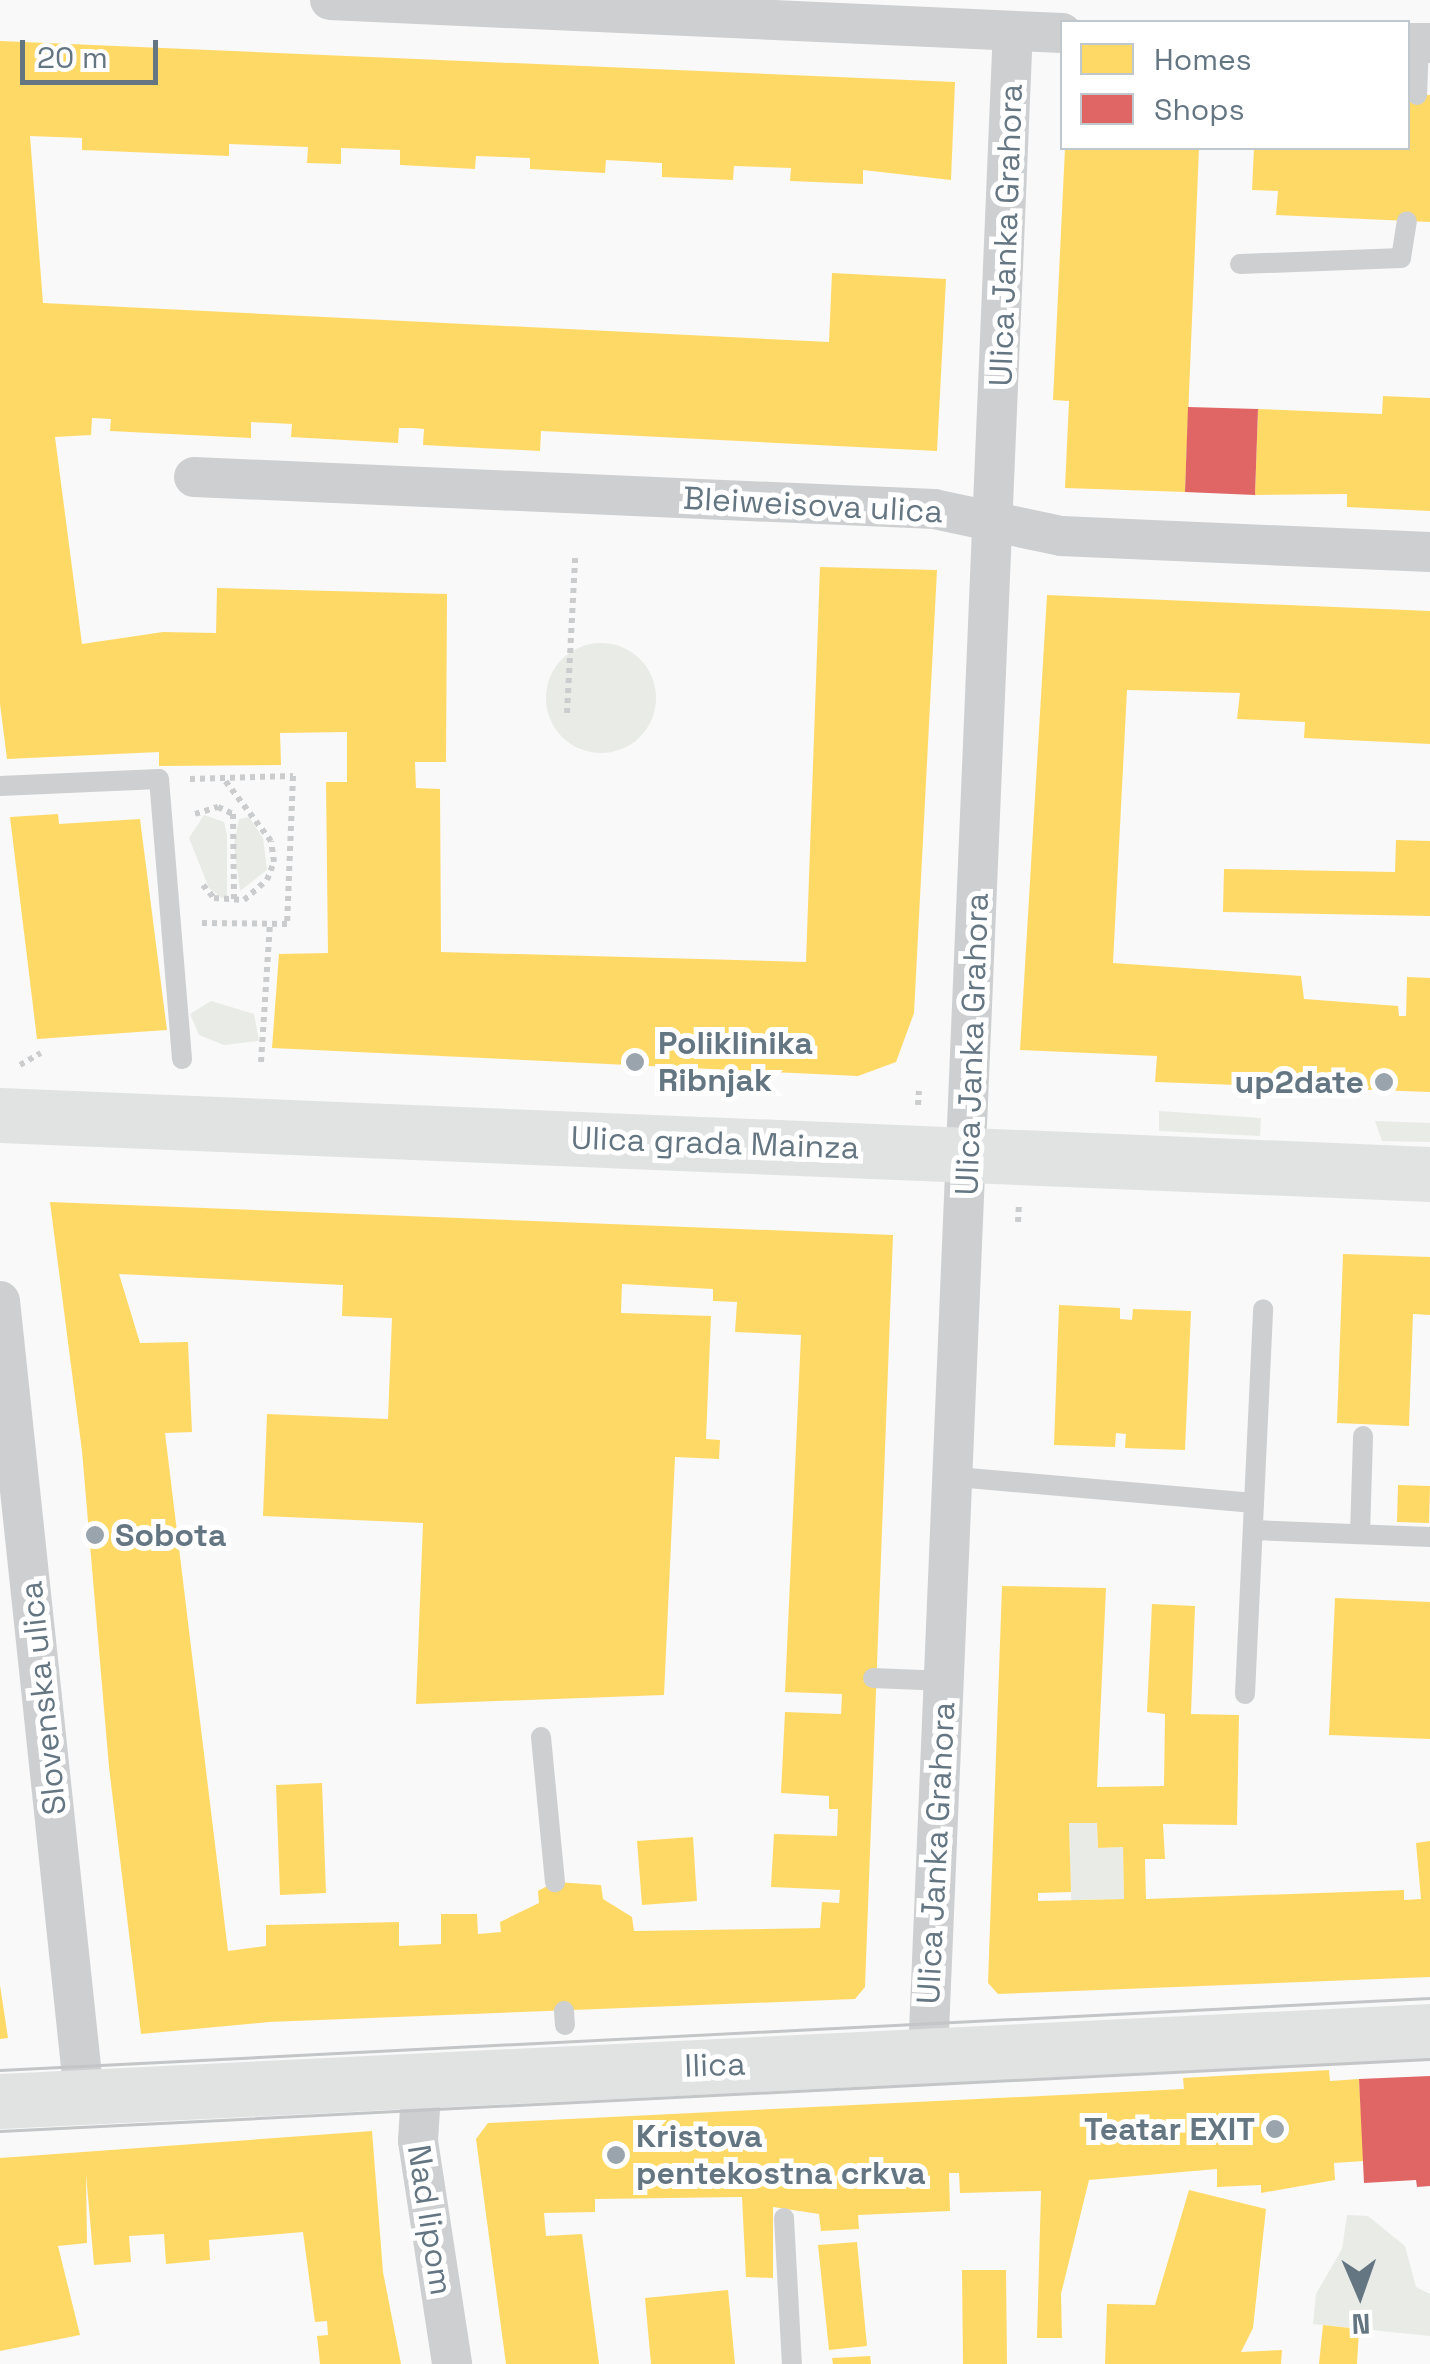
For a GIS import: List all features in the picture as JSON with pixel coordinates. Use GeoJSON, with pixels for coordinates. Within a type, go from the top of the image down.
{"type":"FeatureCollection","features":[{"type":"Feature","properties":{"kind":"main road","name":"Ulica grada Mainza"},"geometry":{"type":"LineString","coordinates":[[0,1115],[1430,1174]]}},
{"type":"Feature","properties":{"kind":"main road","name":"Ilica"},"geometry":{"type":"LineString","coordinates":[[0,2101],[422,2076],[928,2056],[1430,2030]]}},
{"type":"Feature","properties":{"kind":"street"},"geometry":{"type":"LineString","coordinates":[[330,0],[1060,33]]}},
{"type":"Feature","properties":{"kind":"street","name":"Ulica Janka Grahora"},"geometry":{"type":"LineString","coordinates":[[928,2056],[957,1477],[1013,32]]}},
{"type":"Feature","properties":{"kind":"street","name":"Bleiweisova ulica"},"geometry":{"type":"LineString","coordinates":[[194,477],[934,510],[1061,536],[1430,552]]}},
{"type":"Feature","properties":{"kind":"street","name":"Slovenska ulica"},"geometry":{"type":"LineString","coordinates":[[0,1302],[84,2094]]}},
{"type":"Feature","properties":{"kind":"street","name":"Nad lipom"},"geometry":{"type":"LineString","coordinates":[[422,2076],[418,2142],[452,2364]]}},
{"type":"Feature","properties":{"kind":"lane"},"geometry":{"type":"LineString","coordinates":[[1417,95],[1419,43]]}},
{"type":"Feature","properties":{"kind":"lane"},"geometry":{"type":"LineString","coordinates":[[1240,264],[1401,258],[1407,221]]}},
{"type":"Feature","properties":{"kind":"lane"},"geometry":{"type":"LineString","coordinates":[[0,786],[159,779],[182,1059]]}},
{"type":"Feature","properties":{"kind":"lane"},"geometry":{"type":"LineString","coordinates":[[1246,1694],[1263,1309]]}},
{"type":"Feature","properties":{"kind":"lane"},"geometry":{"type":"LineString","coordinates":[[1360,1534],[1363,1436]]}},
{"type":"Feature","properties":{"kind":"lane"},"geometry":{"type":"LineString","coordinates":[[957,1477],[1254,1503]]}},
{"type":"Feature","properties":{"kind":"lane"},"geometry":{"type":"LineString","coordinates":[[1253,1530],[1430,1537]]}},
{"type":"Feature","properties":{"kind":"lane"},"geometry":{"type":"LineString","coordinates":[[873,1678],[945,1682]]}},
{"type":"Feature","properties":{"kind":"lane"},"geometry":{"type":"LineString","coordinates":[[542,1737],[554,1882]]}},
{"type":"Feature","properties":{"kind":"lane"},"geometry":{"type":"LineString","coordinates":[[784,2218],[792,2364]]}},
{"type":"Feature","properties":{"kind":"path"},"geometry":{"type":"LineString","coordinates":[[567,714],[575,558]]}},
{"type":"Feature","properties":{"kind":"path"},"geometry":{"type":"LineString","coordinates":[[159,779],[293,776],[287,924],[171,922]]}},
{"type":"Feature","properties":{"kind":"path"},"geometry":{"type":"LineString","coordinates":[[197,872],[214,898],[234,901],[256,892],[274,862],[262,826],[223,778]]}},
{"type":"Feature","properties":{"kind":"path"},"geometry":{"type":"LineString","coordinates":[[184,826],[196,814],[218,807],[233,814],[234,901]]}},
{"type":"Feature","properties":{"kind":"path"},"geometry":{"type":"LineString","coordinates":[[261,1062],[270,924]]}},
{"type":"Feature","properties":{"kind":"shaded area"},"geometry":{"type":"Polygon","coordinates":[[[601,643],[622,647],[640,659],[652,677],[656,698],[652,719],[640,737],[622,749],[601,753],[580,749],[562,737],[550,719],[546,698],[550,677],[562,659],[580,647],[601,643]]]}},
{"type":"Feature","properties":{"kind":"shaded area"},"geometry":{"type":"Polygon","coordinates":[[[204,815],[224,822],[227,835],[227,896],[222,898],[209,888],[189,838],[204,815]]]}},
{"type":"Feature","properties":{"kind":"shaded area"},"geometry":{"type":"Polygon","coordinates":[[[249,817],[263,838],[267,870],[240,891],[234,845],[239,819],[249,817]]]}},
{"type":"Feature","properties":{"kind":"shaded area"},"geometry":{"type":"Polygon","coordinates":[[[211,1001],[254,1014],[259,1041],[224,1045],[199,1035],[190,1014],[211,1001]]]}},
{"type":"Feature","properties":{"kind":"shaded area"},"geometry":{"type":"Polygon","coordinates":[[[1159,1111],[1261,1118],[1260,1136],[1159,1131],[1159,1111]]]}},
{"type":"Feature","properties":{"kind":"shaded area"},"geometry":{"type":"Polygon","coordinates":[[[1375,1121],[1430,1123],[1430,1142],[1382,1141],[1375,1121]]]}},
{"type":"Feature","properties":{"kind":"shaded area"},"geometry":{"type":"Polygon","coordinates":[[[1069,1823],[1097,1823],[1098,1848],[1123,1847],[1124,1899],[1071,1900],[1069,1823]]]}},
{"type":"Feature","properties":{"kind":"shaded area"},"geometry":{"type":"Polygon","coordinates":[[[1347,2215],[1368,2216],[1405,2246],[1416,2287],[1430,2294],[1430,2336],[1313,2324],[1316,2294],[1342,2249],[1347,2215]]]}},
{"type":"Feature","properties":{"kind":"building: Homes"},"geometry":{"type":"Polygon","coordinates":[[[0,41],[955,82],[951,180],[863,170],[863,184],[790,181],[791,168],[734,166],[733,180],[662,177],[662,163],[606,160],[605,173],[530,169],[530,158],[476,156],[475,169],[400,165],[400,150],[341,148],[341,164],[307,163],[308,147],[229,144],[229,156],[82,150],[82,138],[30,136],[43,303],[829,342],[832,273],[946,279],[937,451],[541,431],[540,451],[423,445],[424,429],[413,428],[399,428],[398,443],[291,437],[292,424],[251,422],[251,438],[110,431],[111,419],[92,418],[91,435],[55,437],[82,644],[163,632],[216,633],[217,588],[447,594],[446,762],[415,762],[416,788],[440,789],[441,952],[806,962],[820,567],[937,570],[914,1013],[896,1062],[858,1076],[272,1048],[279,954],[328,953],[326,782],[347,782],[347,732],[280,733],[281,765],[159,766],[159,752],[7,759],[0,704],[0,41]]]}},
{"type":"Feature","properties":{"kind":"building: Homes"},"geometry":{"type":"Polygon","coordinates":[[[1410,94],[1430,95],[1430,222],[1276,215],[1278,191],[1252,190],[1254,150],[1410,150],[1410,94]]]}},
{"type":"Feature","properties":{"kind":"building: Homes"},"geometry":{"type":"Polygon","coordinates":[[[1065,150],[1199,150],[1185,492],[1065,488],[1069,401],[1053,400],[1065,150]]]}},
{"type":"Feature","properties":{"kind":"building: Homes"},"geometry":{"type":"Polygon","coordinates":[[[1383,396],[1430,398],[1430,511],[1347,507],[1347,494],[1255,495],[1258,409],[1382,414],[1383,396]]]}},
{"type":"Feature","properties":{"kind":"building: Homes"},"geometry":{"type":"Polygon","coordinates":[[[1047,595],[1430,611],[1430,744],[1304,738],[1305,722],[1237,719],[1240,693],[1127,690],[1113,963],[1301,976],[1304,999],[1398,1006],[1399,1016],[1406,1016],[1407,977],[1430,978],[1430,1092],[1155,1082],[1157,1056],[1020,1050],[1047,595]]]}},
{"type":"Feature","properties":{"kind":"building: Homes"},"geometry":{"type":"Polygon","coordinates":[[[58,814],[59,824],[140,819],[167,1030],[37,1039],[10,817],[58,814]]]}},
{"type":"Feature","properties":{"kind":"building: Homes"},"geometry":{"type":"Polygon","coordinates":[[[1396,840],[1430,841],[1430,916],[1223,912],[1224,869],[1395,872],[1396,840]]]}},
{"type":"Feature","properties":{"kind":"building: Homes"},"geometry":{"type":"Polygon","coordinates":[[[50,1202],[893,1235],[865,1987],[855,1999],[269,2022],[141,2034],[109,1767],[82,1451],[50,1202]],[[119,1274],[140,1343],[188,1342],[192,1432],[165,1433],[228,1951],[266,1946],[266,1925],[399,1922],[399,1946],[441,1944],[441,1914],[477,1914],[478,1934],[501,1932],[500,1922],[539,1903],[538,1891],[555,1882],[601,1885],[603,1899],[632,1917],[634,1931],[820,1928],[822,1902],[839,1903],[840,1890],[771,1887],[774,1834],[837,1836],[838,1809],[829,1809],[829,1796],[781,1793],[785,1712],[841,1714],[842,1694],[785,1692],[801,1335],[735,1332],[737,1302],[713,1301],[713,1289],[622,1284],[621,1313],[711,1316],[706,1439],[720,1440],[719,1459],[675,1457],[664,1695],[416,1704],[423,1523],[263,1516],[267,1414],[388,1419],[392,1318],[342,1316],[343,1285],[119,1274]]]}},
{"type":"Feature","properties":{"kind":"building: Homes"},"geometry":{"type":"Polygon","coordinates":[[[1343,1254],[1430,1257],[1430,1315],[1413,1314],[1409,1426],[1337,1423],[1343,1254]]]}},
{"type":"Feature","properties":{"kind":"building: Homes"},"geometry":{"type":"Polygon","coordinates":[[[1059,1305],[1120,1308],[1120,1319],[1132,1320],[1133,1309],[1191,1311],[1185,1450],[1125,1448],[1126,1434],[1116,1433],[1115,1447],[1054,1445],[1059,1305]]]}},
{"type":"Feature","properties":{"kind":"building: Homes"},"geometry":{"type":"Polygon","coordinates":[[[1398,1485],[1430,1486],[1429,1523],[1397,1522],[1398,1485]]]}},
{"type":"Feature","properties":{"kind":"building: Homes"},"geometry":{"type":"Polygon","coordinates":[[[1002,1586],[1106,1588],[1097,1787],[1164,1786],[1165,1714],[1147,1712],[1152,1604],[1195,1606],[1191,1714],[1239,1715],[1237,1825],[1163,1824],[1165,1859],[1145,1859],[1146,1899],[1404,1890],[1404,1900],[1421,1899],[1416,1843],[1430,1841],[1430,1977],[998,1994],[988,1983],[1002,1586]],[[1069,1823],[1071,1892],[1038,1893],[1038,1901],[1124,1899],[1123,1847],[1098,1848],[1097,1823],[1069,1823]]]}},
{"type":"Feature","properties":{"kind":"building: Homes"},"geometry":{"type":"Polygon","coordinates":[[[1335,1598],[1430,1602],[1430,1739],[1329,1735],[1335,1598]]]}},
{"type":"Feature","properties":{"kind":"building: Homes"},"geometry":{"type":"Polygon","coordinates":[[[322,1783],[326,1893],[280,1895],[276,1785],[322,1783]]]}},
{"type":"Feature","properties":{"kind":"building: Homes"},"geometry":{"type":"Polygon","coordinates":[[[693,1837],[697,1901],[642,1905],[637,1841],[693,1837]]]}},
{"type":"Feature","properties":{"kind":"building: Homes"},"geometry":{"type":"Polygon","coordinates":[[[0,1985],[8,2038],[0,2039],[0,1985]]]}},
{"type":"Feature","properties":{"kind":"building: Homes"},"geometry":{"type":"Polygon","coordinates":[[[1329,2070],[1330,2081],[1359,2079],[1364,2161],[1334,2163],[1335,2180],[1261,2193],[1261,2185],[1217,2187],[1217,2169],[1089,2180],[1061,2294],[1062,2338],[1037,2338],[1041,2191],[960,2193],[959,2173],[949,2173],[950,2211],[858,2215],[859,2229],[821,2231],[819,2214],[773,2207],[773,2278],[746,2277],[742,2197],[595,2199],[595,2212],[544,2213],[546,2236],[582,2234],[599,2364],[506,2364],[476,2139],[488,2123],[1184,2089],[1183,2078],[1329,2070]]]}},
{"type":"Feature","properties":{"kind":"building: Homes"},"geometry":{"type":"Polygon","coordinates":[[[372,2131],[383,2272],[401,2364],[320,2364],[317,2336],[328,2335],[327,2321],[315,2322],[303,2232],[209,2240],[210,2260],[166,2264],[164,2234],[129,2236],[131,2262],[94,2265],[86,2174],[87,2243],[58,2246],[80,2335],[0,2351],[0,2158],[372,2131]]]}},
{"type":"Feature","properties":{"kind":"building: Homes"},"geometry":{"type":"Polygon","coordinates":[[[1189,2190],[1266,2209],[1253,2328],[1241,2352],[1282,2350],[1281,2364],[1105,2364],[1107,2304],[1155,2305],[1189,2190]]]}},
{"type":"Feature","properties":{"kind":"building: Homes"},"geometry":{"type":"Polygon","coordinates":[[[857,2242],[867,2346],[829,2350],[818,2245],[857,2242]]]}},
{"type":"Feature","properties":{"kind":"building: Homes"},"geometry":{"type":"Polygon","coordinates":[[[962,2270],[1006,2270],[1007,2364],[963,2364],[962,2270]]]}},
{"type":"Feature","properties":{"kind":"building: Homes"},"geometry":{"type":"Polygon","coordinates":[[[728,2290],[735,2364],[651,2364],[645,2298],[728,2290]]]}},
{"type":"Feature","properties":{"kind":"building: Homes"},"geometry":{"type":"Polygon","coordinates":[[[1323,2325],[1359,2329],[1357,2364],[1319,2364],[1323,2325]]]}},
{"type":"Feature","properties":{"kind":"building: Homes"},"geometry":{"type":"Polygon","coordinates":[[[870,2356],[871,2364],[833,2364],[832,2358],[870,2356]]]}},
{"type":"Feature","properties":{"kind":"building: Shops"},"geometry":{"type":"Polygon","coordinates":[[[1188,407],[1258,409],[1255,495],[1185,492],[1188,407]]]}},
{"type":"Feature","properties":{"kind":"building: Shops"},"geometry":{"type":"Polygon","coordinates":[[[1430,2076],[1430,2186],[1417,2187],[1416,2180],[1364,2183],[1359,2079],[1430,2076]]]}},
{"type":"Feature","properties":{"kind":"tram line"},"geometry":{"type":"LineString","coordinates":[[0,2070],[1430,1998]]}},
{"type":"Feature","properties":{"kind":"tram line"},"geometry":{"type":"LineString","coordinates":[[0,2131],[1430,2059]]}},
{"type":"Feature","properties":{"kind":"place","name":"Poliklinika Ribnjak"},"geometry":{"type":"Point","coordinates":[635,1062]}},
{"type":"Feature","properties":{"kind":"place","name":"up2date"},"geometry":{"type":"Point","coordinates":[1384,1082]}},
{"type":"Feature","properties":{"kind":"place","name":"Sobota"},"geometry":{"type":"Point","coordinates":[95,1535]}},
{"type":"Feature","properties":{"kind":"place","name":"Teatar EXIT"},"geometry":{"type":"Point","coordinates":[1275,2129]}},
{"type":"Feature","properties":{"kind":"place","name":"Kristova pentekostna crkva"},"geometry":{"type":"Point","coordinates":[616,2155]}}]}
